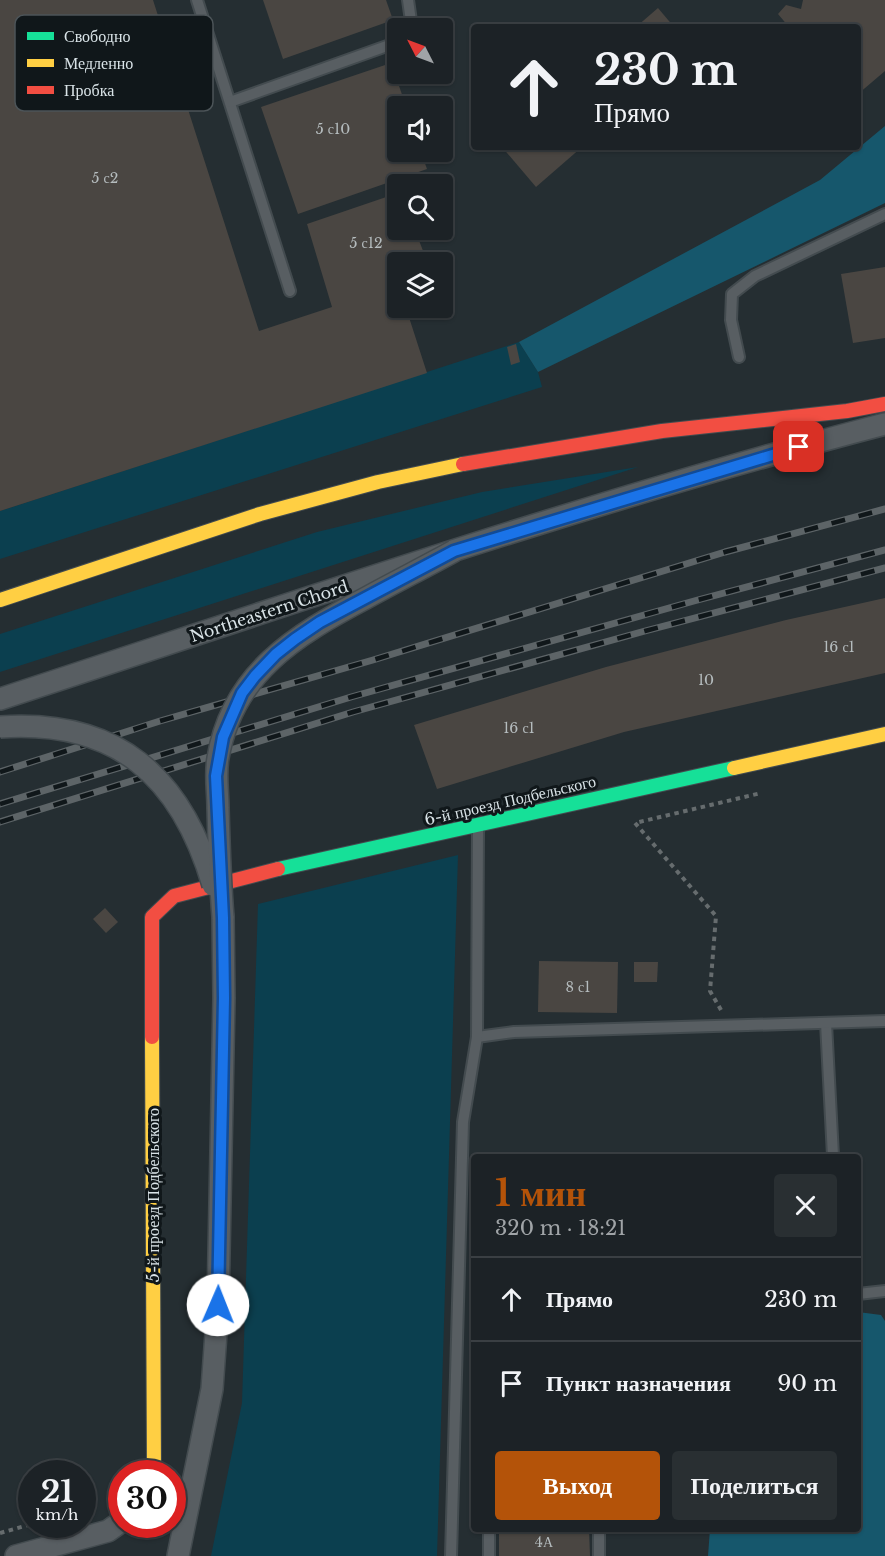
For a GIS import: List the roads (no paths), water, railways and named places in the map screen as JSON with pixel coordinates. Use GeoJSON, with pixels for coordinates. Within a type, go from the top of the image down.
{"type":"FeatureCollection","features":[{"type":"Feature","properties":{"kind":"street"},"geometry":{"type":"LineString","coordinates":[[0,600],[260,514],[378,482],[493,458],[662,431],[847,411],[885,404]]}},
{"type":"Feature","properties":{"kind":"street","name":"Northeastern Chord"},"geometry":{"type":"LineString","coordinates":[[0,699],[454,551],[767,456],[885,424]]}},
{"type":"Feature","properties":{"kind":"street"},"geometry":{"type":"LineString","coordinates":[[178,1556],[212,1389],[218,1305],[224,998],[223,918],[216,776],[223,737],[242,693],[276,654],[320,622],[454,551]]}},
{"type":"Feature","properties":{"kind":"street"},"geometry":{"type":"LineString","coordinates":[[0,727],[30,725],[64,729],[103,741],[141,763],[168,793],[191,829],[209,872],[223,918]]}},
{"type":"Feature","properties":{"kind":"street","name":"6-й проезд Подбельского"},"geometry":{"type":"LineString","coordinates":[[152,917],[174,896],[251,875],[885,734]]}},
{"type":"Feature","properties":{"kind":"street","name":"5-й проезд Подбельского"},"geometry":{"type":"LineString","coordinates":[[152,917],[154,1460]]}},
{"type":"Feature","properties":{"kind":"street"},"geometry":{"type":"LineString","coordinates":[[16,1556],[108,1531]]}},
{"type":"Feature","properties":{"kind":"lane"},"geometry":{"type":"LineString","coordinates":[[197,0],[202,15]]}},
{"type":"Feature","properties":{"kind":"lane"},"geometry":{"type":"LineString","coordinates":[[408,0],[411,18]]}},
{"type":"Feature","properties":{"kind":"lane"},"geometry":{"type":"LineString","coordinates":[[230,102],[387,46]]}},
{"type":"Feature","properties":{"kind":"lane"},"geometry":{"type":"LineString","coordinates":[[213,49],[290,291]]}},
{"type":"Feature","properties":{"kind":"lane"},"geometry":{"type":"LineString","coordinates":[[738,357],[730,320],[732,294],[755,276],[885,214]]}},
{"type":"Feature","properties":{"kind":"lane"},"geometry":{"type":"LineString","coordinates":[[451,1556],[463,1122],[477,1037],[478,824]]}},
{"type":"Feature","properties":{"kind":"lane"},"geometry":{"type":"LineString","coordinates":[[477,1037],[514,1032],[885,1021]]}},
{"type":"Feature","properties":{"kind":"lane"},"geometry":{"type":"LineString","coordinates":[[826,1023],[833,1154]]}},
{"type":"Feature","properties":{"kind":"lane"},"geometry":{"type":"LineString","coordinates":[[861,1294],[885,1292]]}},
{"type":"Feature","properties":{"kind":"lane"},"geometry":{"type":"LineString","coordinates":[[489,1532],[489,1556]]}},
{"type":"Feature","properties":{"kind":"lane"},"geometry":{"type":"LineString","coordinates":[[598,1532],[599,1556]]}},
{"type":"Feature","properties":{"kind":"railway"},"geometry":{"type":"LineString","coordinates":[[0,772],[160,721],[373,660],[725,552],[885,509]]}},
{"type":"Feature","properties":{"kind":"railway"},"geometry":{"type":"LineString","coordinates":[[0,804],[351,697],[885,550]]}},
{"type":"Feature","properties":{"kind":"railway"},"geometry":{"type":"LineString","coordinates":[[0,822],[353,712],[645,631],[885,568]]}}]}
